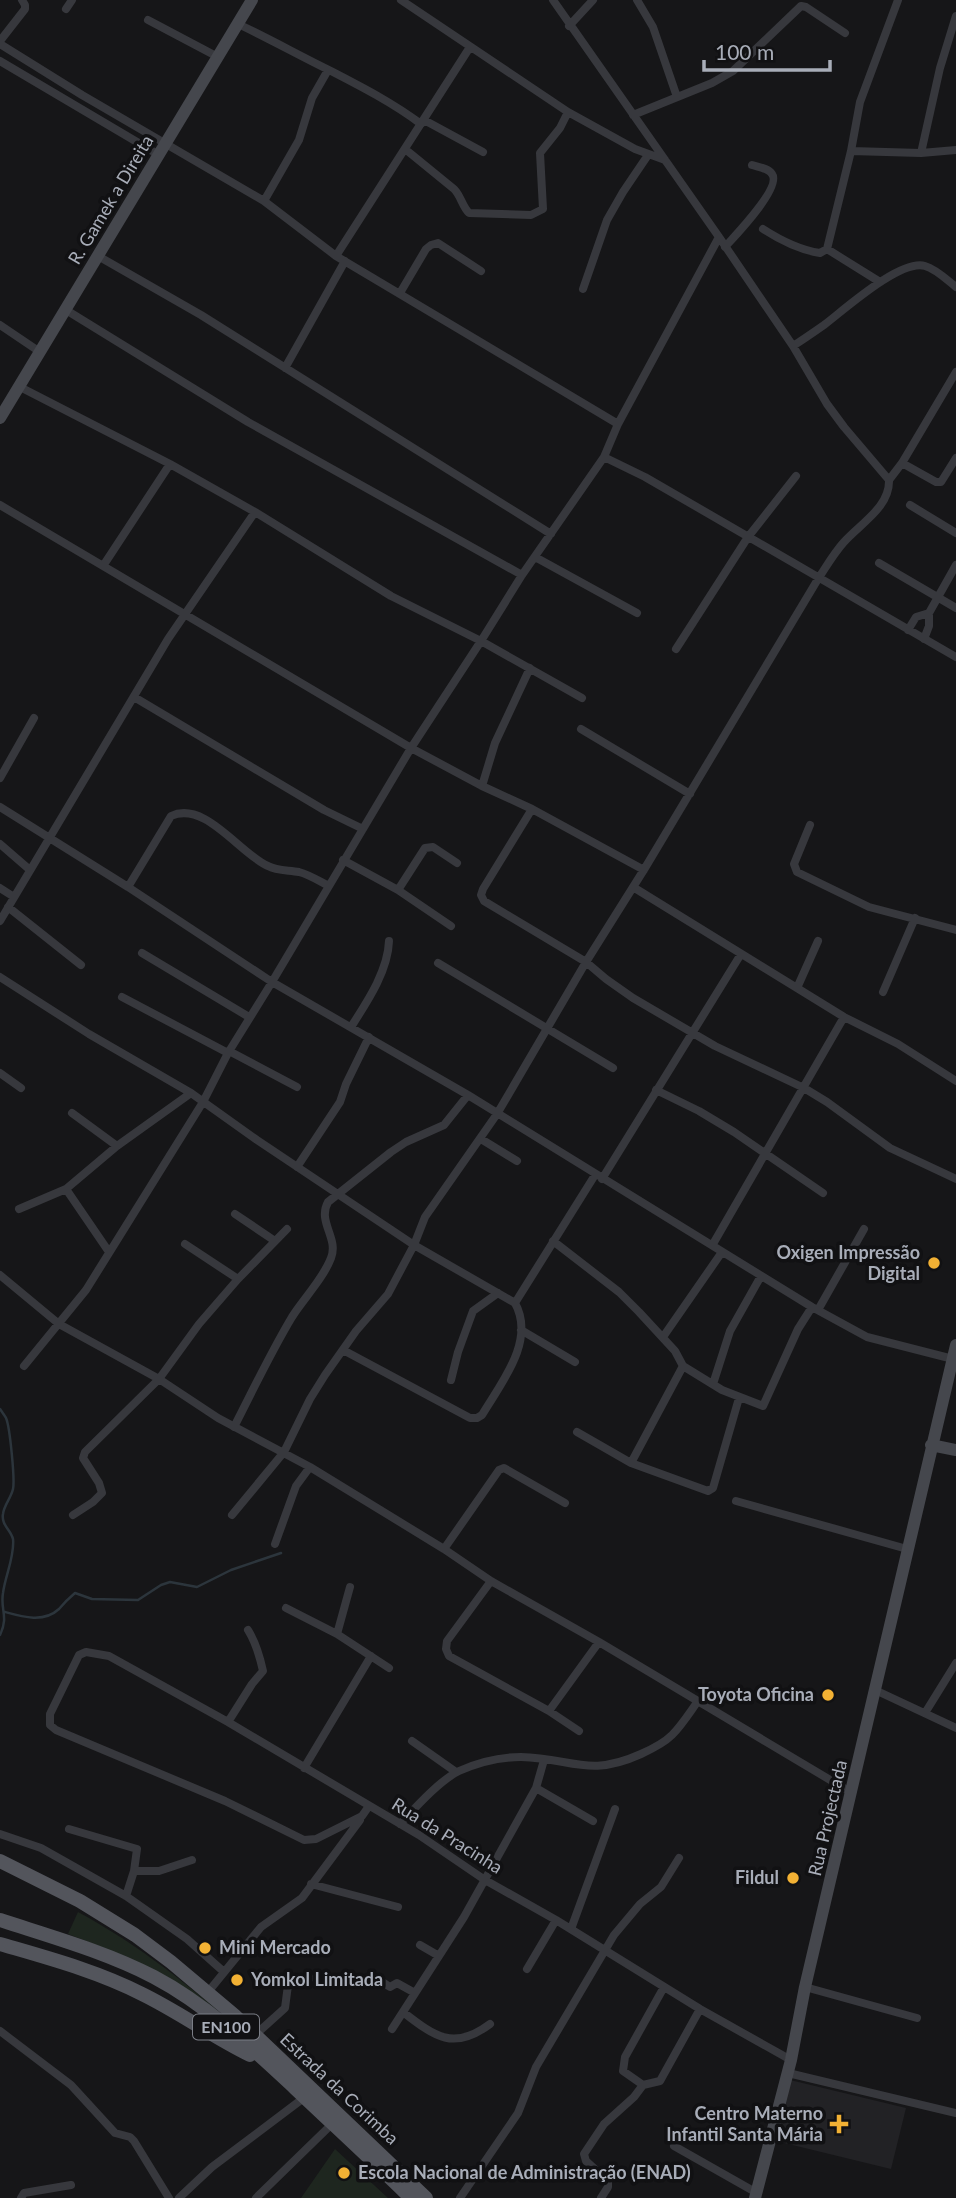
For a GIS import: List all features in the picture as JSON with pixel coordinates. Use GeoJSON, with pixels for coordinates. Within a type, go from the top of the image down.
{"type":"FeatureCollection","features":[{"type":"Feature","properties":{"kind":"main road","name":"R. Gamek a Direita"},"geometry":{"type":"LineString","coordinates":[[0,418],[252,0]]}},
{"type":"Feature","properties":{"kind":"main road","name":"Rua Projectada"},"geometry":{"type":"LineString","coordinates":[[756,2195],[789,2066],[805,1987],[956,1345]]}},
{"type":"Feature","properties":{"kind":"main road"},"geometry":{"type":"LineString","coordinates":[[931,1445],[956,1450]]}},
{"type":"Feature","properties":{"kind":"main road","name":"EN100"},"geometry":{"type":"LineString","coordinates":[[0,1861],[17,1869]]}},
{"type":"Feature","properties":{"kind":"main road"},"geometry":{"type":"LineString","coordinates":[[0,1868],[17,1869]]}},
{"type":"Feature","properties":{"kind":"main road","name":"Estrada da Corimba"},"geometry":{"type":"LineString","coordinates":[[17,1869],[80,1901],[135,1935],[208,1992],[426,2198]]}},
{"type":"Feature","properties":{"kind":"main road","name":"Estrada da Corimba"},"geometry":{"type":"LineString","coordinates":[[0,1920],[94,1951],[153,1976],[195,2002],[271,2066],[409,2197]]}},
{"type":"Feature","properties":{"kind":"main road","name":"Estrada da Corimba"},"geometry":{"type":"LineString","coordinates":[[0,1944],[86,1971],[139,1992],[215,2038],[271,2066]]}},
{"type":"Feature","properties":{"kind":"street"},"geometry":{"type":"LineString","coordinates":[[22,0],[24,9],[0,42],[162,149]]}},
{"type":"Feature","properties":{"kind":"street"},"geometry":{"type":"LineString","coordinates":[[66,9],[72,0]]}},
{"type":"Feature","properties":{"kind":"street"},"geometry":{"type":"LineString","coordinates":[[401,0],[568,112],[648,155],[665,160]]}},
{"type":"Feature","properties":{"kind":"street"},"geometry":{"type":"LineString","coordinates":[[232,1515],[284,1452],[310,1399],[356,1331],[388,1294],[414,1245],[425,1217],[497,1114],[818,579],[843,544],[886,500],[889,490],[888,480],[844,427],[719,237],[553,0]]}},
{"type":"Feature","properties":{"kind":"street"},"geometry":{"type":"LineString","coordinates":[[569,26],[593,0]]}},
{"type":"Feature","properties":{"kind":"street"},"geometry":{"type":"LineString","coordinates":[[637,0],[653,27],[677,97]]}},
{"type":"Feature","properties":{"kind":"street"},"geometry":{"type":"LineString","coordinates":[[763,229],[778,238],[815,252],[824,252],[827,249],[860,102],[898,0]]}},
{"type":"Feature","properties":{"kind":"street"},"geometry":{"type":"LineString","coordinates":[[633,115],[712,83],[733,71],[800,6],[806,7],[845,33]]}},
{"type":"Feature","properties":{"kind":"street"},"geometry":{"type":"LineString","coordinates":[[921,153],[940,68],[956,16]]}},
{"type":"Feature","properties":{"kind":"street"},"geometry":{"type":"LineString","coordinates":[[148,20],[218,57]]}},
{"type":"Feature","properties":{"kind":"street"},"geometry":{"type":"LineString","coordinates":[[238,24],[293,50],[422,122],[483,152]]}},
{"type":"Feature","properties":{"kind":"street"},"geometry":{"type":"LineString","coordinates":[[336,256],[470,47]]}},
{"type":"Feature","properties":{"kind":"street"},"geometry":{"type":"LineString","coordinates":[[0,61],[264,201],[336,256],[618,424]]}},
{"type":"Feature","properties":{"kind":"street"},"geometry":{"type":"LineString","coordinates":[[264,201],[299,140],[312,98],[328,70]]}},
{"type":"Feature","properties":{"kind":"street"},"geometry":{"type":"LineString","coordinates":[[405,149],[458,193],[469,213],[531,215],[542,209],[540,153],[560,128],[568,112]]}},
{"type":"Feature","properties":{"kind":"street"},"geometry":{"type":"LineString","coordinates":[[851,151],[921,153],[956,150]]}},
{"type":"Feature","properties":{"kind":"street"},"geometry":{"type":"LineString","coordinates":[[583,289],[607,220],[648,155]]}},
{"type":"Feature","properties":{"kind":"street"},"geometry":{"type":"LineString","coordinates":[[725,247],[765,199],[774,182],[771,172],[752,165]]}},
{"type":"Feature","properties":{"kind":"street"},"geometry":{"type":"LineString","coordinates":[[24,1366],[86,1290],[203,1102],[228,1052],[411,748],[522,575],[604,457],[618,424],[719,237]]}},
{"type":"Feature","properties":{"kind":"street"},"geometry":{"type":"LineString","coordinates":[[400,293],[426,249],[438,243],[481,271]]}},
{"type":"Feature","properties":{"kind":"street"},"geometry":{"type":"LineString","coordinates":[[827,249],[880,282]]}},
{"type":"Feature","properties":{"kind":"street"},"geometry":{"type":"LineString","coordinates":[[98,256],[201,315],[551,534]]}},
{"type":"Feature","properties":{"kind":"street"},"geometry":{"type":"LineString","coordinates":[[285,368],[345,261]]}},
{"type":"Feature","properties":{"kind":"street"},"geometry":{"type":"LineString","coordinates":[[793,346],[880,282],[915,266],[924,265],[956,287]]}},
{"type":"Feature","properties":{"kind":"street"},"geometry":{"type":"LineString","coordinates":[[66,310],[247,422],[522,575]]}},
{"type":"Feature","properties":{"kind":"street"},"geometry":{"type":"LineString","coordinates":[[0,325],[40,352]]}},
{"type":"Feature","properties":{"kind":"street"},"geometry":{"type":"LineString","coordinates":[[888,480],[902,463],[952,385],[956,372]]}},
{"type":"Feature","properties":{"kind":"street"},"geometry":{"type":"LineString","coordinates":[[20,387],[170,464],[391,596],[481,641],[582,698]]}},
{"type":"Feature","properties":{"kind":"street"},"geometry":{"type":"LineString","coordinates":[[604,457],[645,477],[956,657]]}},
{"type":"Feature","properties":{"kind":"street"},"geometry":{"type":"LineString","coordinates":[[902,463],[936,482],[941,482],[956,458]]}},
{"type":"Feature","properties":{"kind":"street"},"geometry":{"type":"LineString","coordinates":[[103,566],[170,464]]}},
{"type":"Feature","properties":{"kind":"street"},"geometry":{"type":"LineString","coordinates":[[676,649],[748,537],[796,476]]}},
{"type":"Feature","properties":{"kind":"street"},"geometry":{"type":"LineString","coordinates":[[0,505],[411,748],[532,809],[643,870]]}},
{"type":"Feature","properties":{"kind":"street"},"geometry":{"type":"LineString","coordinates":[[910,506],[956,533]]}},
{"type":"Feature","properties":{"kind":"street"},"geometry":{"type":"LineString","coordinates":[[0,920],[185,614],[255,513]]}},
{"type":"Feature","properties":{"kind":"street"},"geometry":{"type":"LineString","coordinates":[[535,557],[637,612]]}},
{"type":"Feature","properties":{"kind":"street"},"geometry":{"type":"LineString","coordinates":[[879,563],[956,608]]}},
{"type":"Feature","properties":{"kind":"street"},"geometry":{"type":"LineString","coordinates":[[924,639],[929,626],[929,613],[956,565]]}},
{"type":"Feature","properties":{"kind":"street"},"geometry":{"type":"LineString","coordinates":[[908,630],[916,617],[929,613]]}},
{"type":"Feature","properties":{"kind":"street"},"geometry":{"type":"LineString","coordinates":[[482,786],[495,743],[530,668]]}},
{"type":"Feature","properties":{"kind":"street"},"geometry":{"type":"LineString","coordinates":[[134,696],[324,810],[363,829]]}},
{"type":"Feature","properties":{"kind":"street"},"geometry":{"type":"LineString","coordinates":[[0,778],[34,718]]}},
{"type":"Feature","properties":{"kind":"street"},"geometry":{"type":"LineString","coordinates":[[582,729],[690,793]]}},
{"type":"Feature","properties":{"kind":"street"},"geometry":{"type":"LineString","coordinates":[[0,807],[272,982],[468,1096],[815,1308],[867,1337],[953,1359]]}},
{"type":"Feature","properties":{"kind":"street"},"geometry":{"type":"LineString","coordinates":[[532,809],[483,889],[481,895],[491,906],[586,962],[594,971],[633,998],[744,1060],[804,1088],[890,1148],[956,1179]]}},
{"type":"Feature","properties":{"kind":"street"},"geometry":{"type":"LineString","coordinates":[[128,887],[171,816],[182,813],[189,813],[209,822],[268,866],[307,875],[329,886]]}},
{"type":"Feature","properties":{"kind":"street"},"geometry":{"type":"LineString","coordinates":[[810,825],[794,864],[797,872],[869,907],[956,930]]}},
{"type":"Feature","properties":{"kind":"street"},"geometry":{"type":"LineString","coordinates":[[0,844],[30,870]]}},
{"type":"Feature","properties":{"kind":"street"},"geometry":{"type":"LineString","coordinates":[[398,890],[425,848],[433,847],[457,863]]}},
{"type":"Feature","properties":{"kind":"street"},"geometry":{"type":"LineString","coordinates":[[343,860],[398,890],[451,926]]}},
{"type":"Feature","properties":{"kind":"street"},"geometry":{"type":"LineString","coordinates":[[633,887],[844,1017],[898,1045],[956,1081]]}},
{"type":"Feature","properties":{"kind":"street"},"geometry":{"type":"LineString","coordinates":[[0,888],[14,897]]}},
{"type":"Feature","properties":{"kind":"street"},"geometry":{"type":"LineString","coordinates":[[8,907],[81,965]]}},
{"type":"Feature","properties":{"kind":"street"},"geometry":{"type":"LineString","coordinates":[[883,992],[915,918]]}},
{"type":"Feature","properties":{"kind":"street"},"geometry":{"type":"LineString","coordinates":[[351,1027],[380,973],[389,941]]}},
{"type":"Feature","properties":{"kind":"street"},"geometry":{"type":"LineString","coordinates":[[797,988],[818,941]]}},
{"type":"Feature","properties":{"kind":"street"},"geometry":{"type":"LineString","coordinates":[[142,953],[249,1017]]}},
{"type":"Feature","properties":{"kind":"street"},"geometry":{"type":"LineString","coordinates":[[515,1303],[553,1241],[599,1177],[694,1033],[741,954]]}},
{"type":"Feature","properties":{"kind":"street"},"geometry":{"type":"LineString","coordinates":[[438,963],[613,1068]]}},
{"type":"Feature","properties":{"kind":"street"},"geometry":{"type":"LineString","coordinates":[[0,977],[89,1034],[191,1093],[414,1245],[515,1303],[519,1310],[520,1340],[512,1365],[482,1415],[477,1418],[470,1418],[343,1350]]}},
{"type":"Feature","properties":{"kind":"street"},"geometry":{"type":"LineString","coordinates":[[122,997],[297,1087]]}},
{"type":"Feature","properties":{"kind":"street"},"geometry":{"type":"LineString","coordinates":[[713,1244],[844,1017]]}},
{"type":"Feature","properties":{"kind":"street"},"geometry":{"type":"LineString","coordinates":[[297,1167],[332,1117],[369,1037]]}},
{"type":"Feature","properties":{"kind":"street"},"geometry":{"type":"LineString","coordinates":[[0,1073],[21,1088]]}},
{"type":"Feature","properties":{"kind":"street"},"geometry":{"type":"LineString","coordinates":[[656,1090],[699,1111],[823,1193]]}},
{"type":"Feature","properties":{"kind":"street"},"geometry":{"type":"LineString","coordinates":[[19,1209],[66,1189],[117,1146],[191,1093]]}},
{"type":"Feature","properties":{"kind":"street"},"geometry":{"type":"LineString","coordinates":[[234,1427],[283,1332],[331,1258],[331,1234],[323,1216],[328,1202],[391,1152],[444,1125],[468,1096]]}},
{"type":"Feature","properties":{"kind":"street"},"geometry":{"type":"LineString","coordinates":[[72,1113],[117,1146]]}},
{"type":"Feature","properties":{"kind":"street"},"geometry":{"type":"LineString","coordinates":[[481,1139],[517,1161]]}},
{"type":"Feature","properties":{"kind":"street"},"geometry":{"type":"LineString","coordinates":[[66,1189],[109,1252]]}},
{"type":"Feature","properties":{"kind":"street"},"geometry":{"type":"LineString","coordinates":[[235,1213],[275,1241]]}},
{"type":"Feature","properties":{"kind":"street"},"geometry":{"type":"LineString","coordinates":[[74,1515],[102,1493],[99,1483],[83,1458],[85,1452],[159,1379],[199,1324],[287,1229]]}},
{"type":"Feature","properties":{"kind":"street"},"geometry":{"type":"LineString","coordinates":[[553,1241],[619,1292],[663,1337],[683,1366],[739,1398],[763,1406],[798,1329],[815,1308],[864,1229]]}},
{"type":"Feature","properties":{"kind":"street"},"geometry":{"type":"LineString","coordinates":[[185,1244],[238,1279]]}},
{"type":"Feature","properties":{"kind":"street"},"geometry":{"type":"LineString","coordinates":[[663,1337],[722,1252]]}},
{"type":"Feature","properties":{"kind":"street"},"geometry":{"type":"LineString","coordinates":[[0,1275],[59,1324],[159,1379],[234,1427],[310,1467],[491,1581],[852,1793]]}},
{"type":"Feature","properties":{"kind":"street"},"geometry":{"type":"LineString","coordinates":[[713,1384],[730,1331],[761,1276]]}},
{"type":"Feature","properties":{"kind":"street"},"geometry":{"type":"LineString","coordinates":[[451,1380],[473,1311],[498,1293]]}},
{"type":"Feature","properties":{"kind":"street"},"geometry":{"type":"LineString","coordinates":[[521,1330],[575,1362]]}},
{"type":"Feature","properties":{"kind":"street"},"geometry":{"type":"LineString","coordinates":[[631,1463],[683,1366]]}},
{"type":"Feature","properties":{"kind":"street"},"geometry":{"type":"LineString","coordinates":[[577,1432],[631,1463],[704,1490],[713,1488],[739,1398]]}},
{"type":"Feature","properties":{"kind":"street"},"geometry":{"type":"LineString","coordinates":[[275,1545],[296,1486],[310,1467]]}},
{"type":"Feature","properties":{"kind":"street"},"geometry":{"type":"LineString","coordinates":[[444,1549],[499,1470],[504,1468],[565,1503]]}},
{"type":"Feature","properties":{"kind":"street"},"geometry":{"type":"LineString","coordinates":[[736,1502],[907,1549]]}},
{"type":"Feature","properties":{"kind":"street"},"geometry":{"type":"LineString","coordinates":[[491,1581],[447,1641],[449,1656],[549,1711],[579,1731]]}},
{"type":"Feature","properties":{"kind":"street"},"geometry":{"type":"LineString","coordinates":[[337,1634],[350,1587]]}},
{"type":"Feature","properties":{"kind":"street"},"geometry":{"type":"LineString","coordinates":[[286,1608],[337,1634],[389,1668]]}},
{"type":"Feature","properties":{"kind":"street"},"geometry":{"type":"LineString","coordinates":[[228,1722],[263,1671],[257,1658],[256,1643],[248,1630]]}},
{"type":"Feature","properties":{"kind":"street"},"geometry":{"type":"LineString","coordinates":[[549,1711],[599,1642]]}},
{"type":"Feature","properties":{"kind":"street","name":"Rua da Pracinha"},"geometry":{"type":"LineString","coordinates":[[362,1816],[316,1839],[304,1840],[225,1801],[56,1730],[50,1725],[50,1714],[77,1658],[82,1653],[109,1656],[228,1722],[400,1824],[485,1880],[571,1929],[789,2066],[956,2113]]}},
{"type":"Feature","properties":{"kind":"street"},"geometry":{"type":"LineString","coordinates":[[304,1768],[371,1656]]}},
{"type":"Feature","properties":{"kind":"street"},"geometry":{"type":"LineString","coordinates":[[925,1713],[956,1664]]}},
{"type":"Feature","properties":{"kind":"street"},"geometry":{"type":"LineString","coordinates":[[875,1690],[956,1728]]}},
{"type":"Feature","properties":{"kind":"street"},"geometry":{"type":"LineString","coordinates":[[400,1824],[422,1800],[456,1772],[504,1758],[544,1760],[582,1767],[619,1764],[666,1740],[698,1701]]}},
{"type":"Feature","properties":{"kind":"street"},"geometry":{"type":"LineString","coordinates":[[412,1741],[456,1772]]}},
{"type":"Feature","properties":{"kind":"street"},"geometry":{"type":"LineString","coordinates":[[392,2029],[485,1880],[536,1788],[544,1760]]}},
{"type":"Feature","properties":{"kind":"street"},"geometry":{"type":"LineString","coordinates":[[536,1788],[593,1821]]}},
{"type":"Feature","properties":{"kind":"street"},"geometry":{"type":"LineString","coordinates":[[208,1992],[261,1927],[294,1906],[369,1806]]}},
{"type":"Feature","properties":{"kind":"street"},"geometry":{"type":"LineString","coordinates":[[571,1929],[615,1809]]}},
{"type":"Feature","properties":{"kind":"street"},"geometry":{"type":"LineString","coordinates":[[69,1829],[134,1846],[138,1852],[126,1896]]}},
{"type":"Feature","properties":{"kind":"street"},"geometry":{"type":"LineString","coordinates":[[0,1834],[41,1848],[126,1896],[187,1938],[223,1972]]}},
{"type":"Feature","properties":{"kind":"street"},"geometry":{"type":"LineString","coordinates":[[460,2198],[518,2113],[536,2067],[604,1951],[625,1920],[661,1887],[679,1858]]}},
{"type":"Feature","properties":{"kind":"street"},"geometry":{"type":"LineString","coordinates":[[134,1871],[159,1871],[192,1860]]}},
{"type":"Feature","properties":{"kind":"street"},"geometry":{"type":"LineString","coordinates":[[311,1884],[398,1907]]}},
{"type":"Feature","properties":{"kind":"street"},"geometry":{"type":"LineString","coordinates":[[527,1969],[556,1920]]}},
{"type":"Feature","properties":{"kind":"street"},"geometry":{"type":"LineString","coordinates":[[420,1945],[439,1956]]}},
{"type":"Feature","properties":{"kind":"street"},"geometry":{"type":"LineString","coordinates":[[254,2036],[285,2008],[288,1986],[310,1978]]}},
{"type":"Feature","properties":{"kind":"street"},"geometry":{"type":"LineString","coordinates":[[378,1979],[390,1987],[397,1983],[403,1985],[415,1993]]}},
{"type":"Feature","properties":{"kind":"street"},"geometry":{"type":"LineString","coordinates":[[643,2085],[623,2071],[623,2065],[664,1987]]}},
{"type":"Feature","properties":{"kind":"street"},"geometry":{"type":"LineString","coordinates":[[805,1987],[917,2018]]}},
{"type":"Feature","properties":{"kind":"street"},"geometry":{"type":"LineString","coordinates":[[601,2198],[608,2187],[608,2181],[586,2161],[584,2154],[604,2124],[634,2097],[643,2085],[657,2082],[663,2077],[700,2009]]}},
{"type":"Feature","properties":{"kind":"street"},"geometry":{"type":"LineString","coordinates":[[403,2012],[441,2038],[466,2038],[490,2024]]}},
{"type":"Feature","properties":{"kind":"street"},"geometry":{"type":"LineString","coordinates":[[0,2031],[71,2085],[115,2133],[134,2140],[169,2198]]}},
{"type":"Feature","properties":{"kind":"street"},"geometry":{"type":"LineString","coordinates":[[179,2198],[212,2166],[305,2097]]}},
{"type":"Feature","properties":{"kind":"street"},"geometry":{"type":"LineString","coordinates":[[256,2198],[333,2123]]}},
{"type":"Feature","properties":{"kind":"street"},"geometry":{"type":"LineString","coordinates":[[674,2146],[756,2195]]}},
{"type":"Feature","properties":{"kind":"street"},"geometry":{"type":"LineString","coordinates":[[21,2198],[24,2193],[71,2185]]}},
{"type":"Feature","properties":{"kind":"shaded area"},"geometry":{"type":"Polygon","coordinates":[[[78,1912],[150,1957],[259,2046],[104,1948],[68,1934],[78,1912]]]}},
{"type":"Feature","properties":{"kind":"shaded area","name":"Centro Materno Infantil Santa Mária"},"geometry":{"type":"Polygon","coordinates":[[[786,2079],[906,2108],[891,2169],[772,2140],[786,2079]]]}},
{"type":"Feature","properties":{"kind":"shaded area","name":"Escola Nacional de Administração (ENAD)"},"geometry":{"type":"Polygon","coordinates":[[[335,2149],[388,2198],[301,2198],[335,2149]]]}},
{"type":"Feature","properties":{"kind":"waterway"},"geometry":{"type":"LineString","coordinates":[[0,1409],[6,1418],[13,1465],[12,1492],[3,1514],[13,1546],[2,1599],[4,1623],[0,1635]]}},
{"type":"Feature","properties":{"kind":"waterway"},"geometry":{"type":"LineString","coordinates":[[5,1612],[26,1617],[47,1616],[59,1609],[75,1593],[92,1599],[138,1600],[170,1582],[197,1587],[231,1570],[281,1553]]}},
{"type":"Feature","properties":{"kind":"place","name":"Oxigen Impressão Digital"},"geometry":{"type":"Point","coordinates":[934,1263]}},
{"type":"Feature","properties":{"kind":"place","name":"Toyota Oficina"},"geometry":{"type":"Point","coordinates":[828,1695]}},
{"type":"Feature","properties":{"kind":"place","name":"Fildul"},"geometry":{"type":"Point","coordinates":[793,1878]}},
{"type":"Feature","properties":{"kind":"place","name":"Mini Mercado"},"geometry":{"type":"Point","coordinates":[205,1948]}},
{"type":"Feature","properties":{"kind":"place","name":"Yomkol Limitada"},"geometry":{"type":"Point","coordinates":[237,1980]}},
{"type":"Feature","properties":{"kind":"place","name":"Centro Materno Infantil Santa Mária"},"geometry":{"type":"Point","coordinates":[839,2124]}},
{"type":"Feature","properties":{"kind":"place","name":"Escola Nacional de Administração (ENAD)"},"geometry":{"type":"Point","coordinates":[344,2173]}}]}
